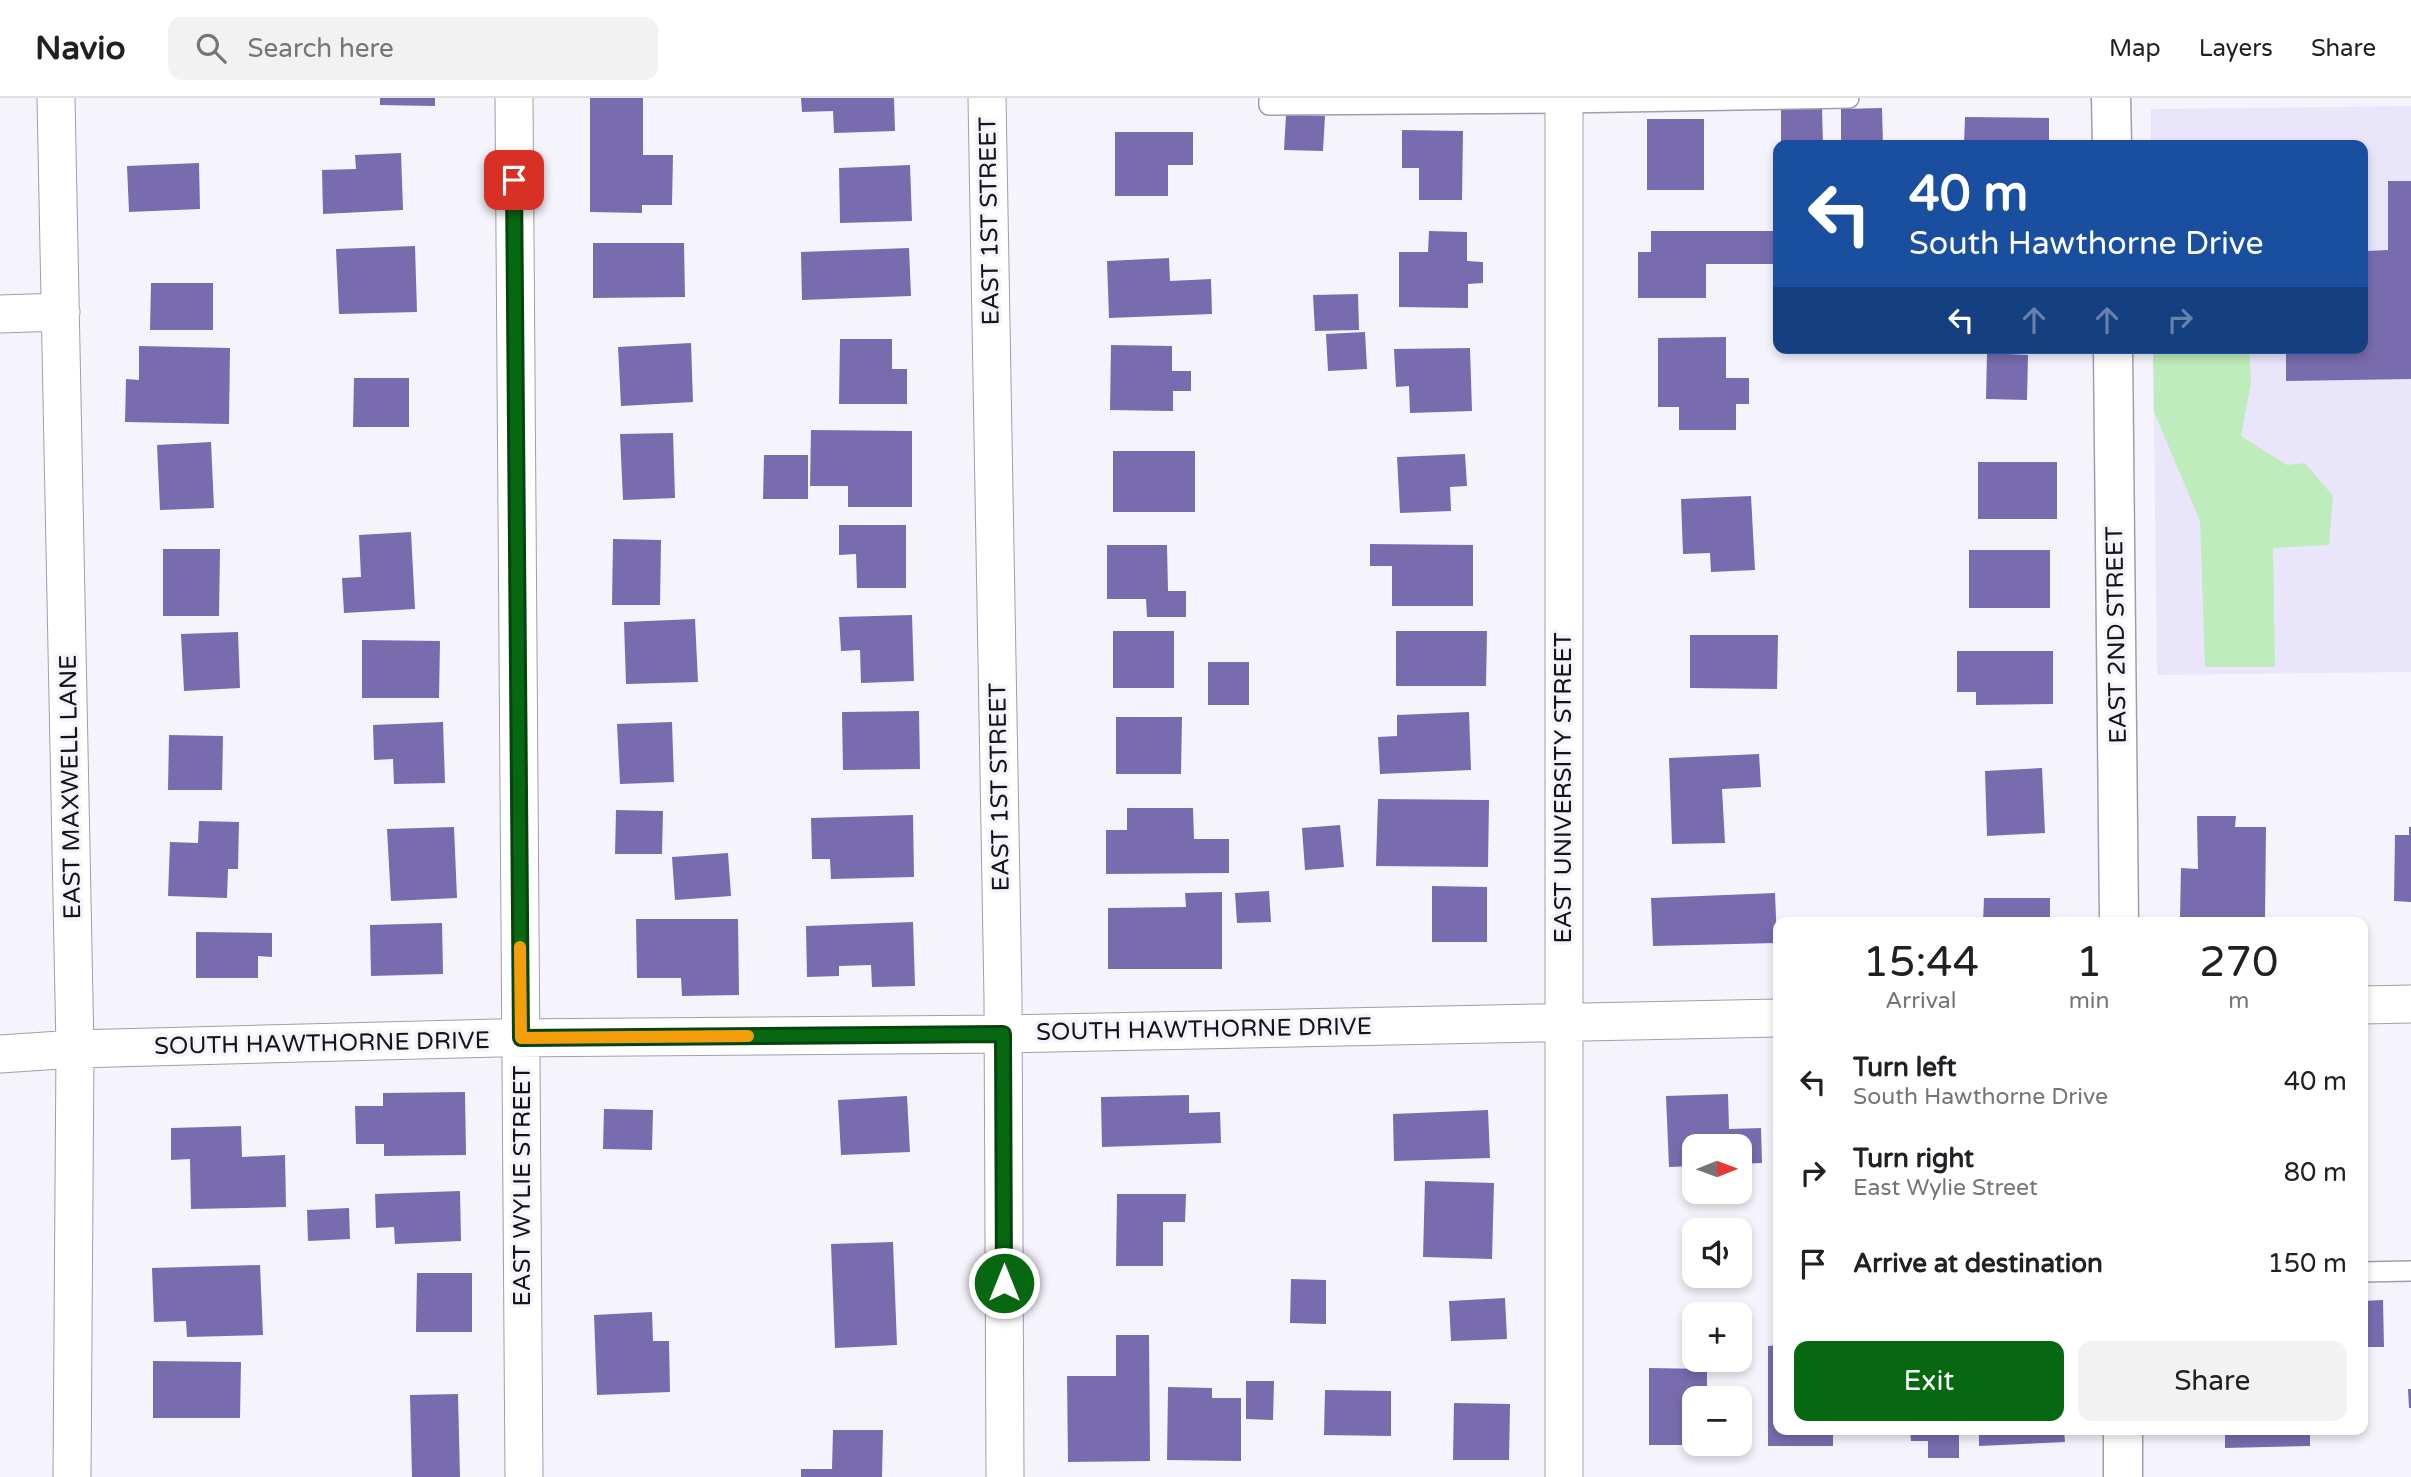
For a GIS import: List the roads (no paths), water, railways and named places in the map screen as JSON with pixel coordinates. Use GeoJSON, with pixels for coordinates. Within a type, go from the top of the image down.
{"type":"FeatureCollection","features":[{"type":"Feature","properties":{"kind":"street","name":"EAST MAXWELL LANE"},"geometry":{"type":"LineString","coordinates":[[56,98],[75,1049],[72,1477]]}},
{"type":"Feature","properties":{"kind":"street","name":"EAST WYLIE STREET"},"geometry":{"type":"LineString","coordinates":[[514,98],[524,1477]]}},
{"type":"Feature","properties":{"kind":"street","name":"EAST 1ST STREET"},"geometry":{"type":"LineString","coordinates":[[987,98],[1003,1034],[1004,1477]]}},
{"type":"Feature","properties":{"kind":"street"},"geometry":{"type":"LineString","coordinates":[[2111,98],[2112,140]]}},
{"type":"Feature","properties":{"kind":"street","name":"EAST UNIVERSITY STREET"},"geometry":{"type":"LineString","coordinates":[[1564,101],[1564,1477]]}},
{"type":"Feature","properties":{"kind":"street"},"geometry":{"type":"LineString","coordinates":[[0,314],[61,313]]}},
{"type":"Feature","properties":{"kind":"street","name":"EAST 2ND STREET"},"geometry":{"type":"LineString","coordinates":[[2113,354],[2119,917]]}},
{"type":"Feature","properties":{"kind":"street"},"geometry":{"type":"LineString","coordinates":[[2368,1005],[2411,1004]]}},
{"type":"Feature","properties":{"kind":"street","name":"SOUTH HAWTHORNE DRIVE"},"geometry":{"type":"LineString","coordinates":[[0,1054],[75,1049],[521,1038],[1003,1034],[1773,1018]]}},
{"type":"Feature","properties":{"kind":"street"},"geometry":{"type":"LineString","coordinates":[[2123,1435],[2123,1477]]}},
{"type":"Feature","properties":{"kind":"lane"},"geometry":{"type":"LineString","coordinates":[[1269,98],[1269,105],[1849,98]]}},
{"type":"Feature","properties":{"kind":"lane"},"geometry":{"type":"LineString","coordinates":[[2368,1272],[2411,1271]]}}]}
